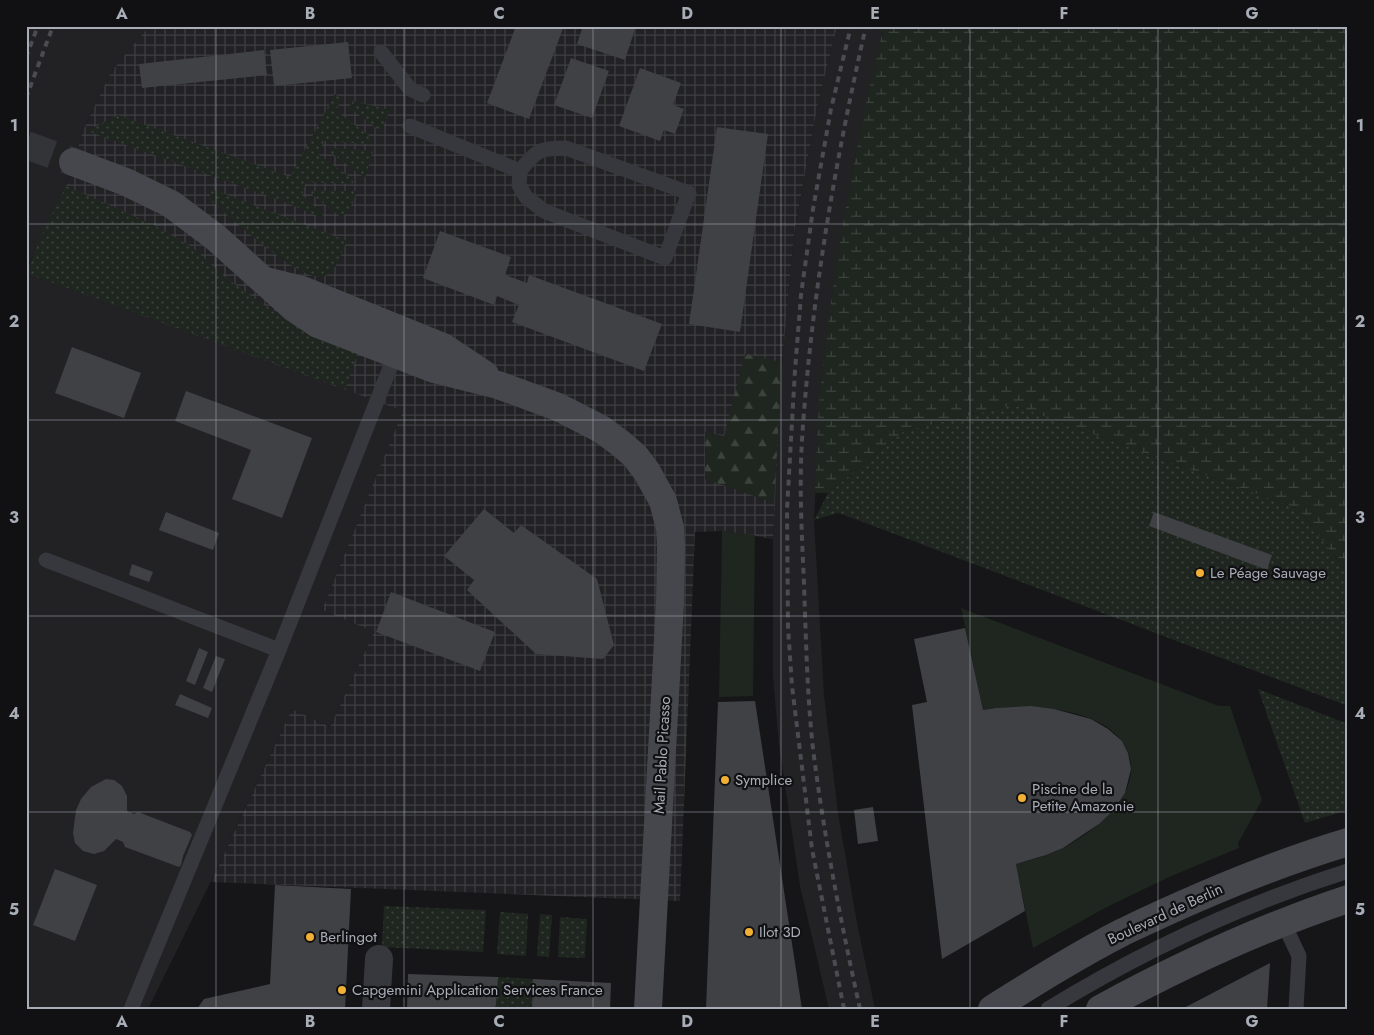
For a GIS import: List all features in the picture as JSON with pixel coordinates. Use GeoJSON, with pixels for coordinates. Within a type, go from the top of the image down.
{"type":"FeatureCollection","features":[{"type":"Feature","properties":{"kind":"street","name":"Mail Pablo Picasso"},"geometry":{"type":"LineString","coordinates":[[73,162],[126,182],[171,204],[215,237],[294,308],[318,324],[401,343],[443,347],[498,385],[558,407],[601,429],[634,456],[647,472],[663,501],[670,528],[671,546],[671,596],[648,1009]]}},
{"type":"Feature","properties":{"kind":"street","name":"Boulevard de Berlin"},"geometry":{"type":"LineString","coordinates":[[992,1009],[1064,964],[1123,933],[1248,876],[1308,854],[1348,842]]}},
{"type":"Feature","properties":{"kind":"street"},"geometry":{"type":"LineString","coordinates":[[1100,1009],[1207,954],[1283,922],[1348,899]]}},
{"type":"Feature","properties":{"kind":"street"},"geometry":{"type":"LineString","coordinates":[[376,1009],[379,959]]}},
{"type":"Feature","properties":{"kind":"lane"},"geometry":{"type":"LineString","coordinates":[[380,52],[410,89],[423,95]]}},
{"type":"Feature","properties":{"kind":"lane"},"geometry":{"type":"LineString","coordinates":[[410,126],[520,171]]}},
{"type":"Feature","properties":{"kind":"lane"},"geometry":{"type":"LineString","coordinates":[[546,148],[566,148],[689,193],[665,258],[544,211],[526,197],[519,186],[520,171],[531,156],[546,148]]}},
{"type":"Feature","properties":{"kind":"lane"},"geometry":{"type":"LineString","coordinates":[[131,1009],[279,650],[401,343]]}},
{"type":"Feature","properties":{"kind":"lane"},"geometry":{"type":"LineString","coordinates":[[46,560],[279,650]]}},
{"type":"Feature","properties":{"kind":"lane"},"geometry":{"type":"LineString","coordinates":[[1048,1009],[1121,967],[1189,934],[1305,884],[1348,871]]}},
{"type":"Feature","properties":{"kind":"lane"},"geometry":{"type":"LineString","coordinates":[[1283,922],[1299,956],[1296,1009]]}},
{"type":"Feature","properties":{"kind":"shaded area"},"geometry":{"type":"Polygon","coordinates":[[[26,26],[149,26],[111,72],[83,131],[66,186],[26,270],[26,26]]]}},
{"type":"Feature","properties":{"kind":"shaded area"},"geometry":{"type":"Polygon","coordinates":[[[149,26],[837,26],[818,103],[794,233],[782,362],[773,539],[722,531],[695,532],[680,901],[211,882],[292,709],[330,727],[374,632],[322,610],[403,411],[26,273],[44,230],[66,186],[83,131],[111,72],[149,26]]]}},
{"type":"Feature","properties":{"kind":"shaded area"},"geometry":{"type":"Polygon","coordinates":[[[837,26],[884,26],[853,167],[833,289],[821,386],[814,520],[824,695],[838,813],[857,923],[875,1009],[829,1009],[800,886],[779,745],[773,677],[773,539],[777,441],[784,336],[794,233],[818,103],[837,26]]]}},
{"type":"Feature","properties":{"kind":"shaded area"},"geometry":{"type":"Polygon","coordinates":[[[26,273],[404,411],[322,610],[374,632],[330,727],[292,709],[215,873],[148,1009],[26,1009],[26,273]]]}},
{"type":"Feature","properties":{"kind":"green space"},"geometry":{"type":"Polygon","coordinates":[[[884,26],[1348,26],[1348,575],[1299,509],[1013,405],[904,431],[828,493],[815,493],[820,398],[832,294],[846,204],[884,26]]]}},
{"type":"Feature","properties":{"kind":"green space"},"geometry":{"type":"Polygon","coordinates":[[[335,94],[341,99],[336,111],[371,137],[369,144],[324,141],[318,154],[354,180],[352,184],[306,182],[302,195],[323,214],[322,218],[282,201],[87,131],[118,115],[290,177],[335,94]]]}},
{"type":"Feature","properties":{"kind":"green space"},"geometry":{"type":"Polygon","coordinates":[[[353,101],[390,110],[381,132],[349,107],[353,101]]]}},
{"type":"Feature","properties":{"kind":"green space"},"geometry":{"type":"Polygon","coordinates":[[[332,148],[373,151],[365,178],[330,152],[332,148]]]}},
{"type":"Feature","properties":{"kind":"green space"},"geometry":{"type":"Polygon","coordinates":[[[66,186],[152,224],[192,247],[225,277],[261,303],[298,325],[359,349],[345,389],[26,273],[44,230],[66,186]]]}},
{"type":"Feature","properties":{"kind":"green space"},"geometry":{"type":"Polygon","coordinates":[[[212,189],[347,241],[339,261],[333,270],[325,276],[314,276],[300,270],[283,260],[248,233],[209,199],[212,189]]]}},
{"type":"Feature","properties":{"kind":"green space"},"geometry":{"type":"Polygon","coordinates":[[[312,191],[357,191],[349,212],[341,217],[310,193],[312,191]]]}},
{"type":"Feature","properties":{"kind":"green space"},"geometry":{"type":"Polygon","coordinates":[[[745,354],[782,362],[774,503],[705,479],[705,432],[724,436],[745,354]]]}},
{"type":"Feature","properties":{"kind":"green space"},"geometry":{"type":"Polygon","coordinates":[[[1013,405],[1299,509],[1348,575],[1348,706],[838,513],[814,520],[828,493],[904,431],[1013,405]]]}},
{"type":"Feature","properties":{"kind":"green space"},"geometry":{"type":"Polygon","coordinates":[[[722,531],[755,535],[753,696],[719,697],[722,531]]]}},
{"type":"Feature","properties":{"kind":"green space"},"geometry":{"type":"Polygon","coordinates":[[[961,608],[1219,706],[1230,706],[1262,800],[1238,843],[1239,848],[1169,877],[1105,908],[1033,948],[1016,864],[1040,857],[1076,841],[1114,809],[1123,796],[1129,782],[1131,767],[1128,752],[1118,736],[1103,725],[1085,716],[1042,708],[1020,707],[983,710],[961,608]]]}},
{"type":"Feature","properties":{"kind":"green space"},"geometry":{"type":"Polygon","coordinates":[[[1258,689],[1348,724],[1348,810],[1305,823],[1258,689]]]}},
{"type":"Feature","properties":{"kind":"green space"},"geometry":{"type":"Polygon","coordinates":[[[384,906],[486,910],[483,952],[382,947],[384,906]]]}},
{"type":"Feature","properties":{"kind":"green space"},"geometry":{"type":"Polygon","coordinates":[[[500,912],[528,914],[526,956],[497,954],[500,912]]]}},
{"type":"Feature","properties":{"kind":"green space"},"geometry":{"type":"Polygon","coordinates":[[[540,914],[552,915],[549,957],[537,956],[540,914]]]}},
{"type":"Feature","properties":{"kind":"green space"},"geometry":{"type":"Polygon","coordinates":[[[560,917],[587,919],[585,958],[558,957],[560,917]]]}},
{"type":"Feature","properties":{"kind":"green space"},"geometry":{"type":"Polygon","coordinates":[[[497,977],[533,979],[532,1009],[494,1009],[496,1005],[497,977]]]}},
{"type":"Feature","properties":{"kind":"building"},"geometry":{"type":"Polygon","coordinates":[[[516,26],[564,26],[529,119],[487,103],[516,26]]]}},
{"type":"Feature","properties":{"kind":"building"},"geometry":{"type":"Polygon","coordinates":[[[583,26],[636,26],[625,60],[577,44],[583,26]]]}},
{"type":"Feature","properties":{"kind":"building"},"geometry":{"type":"Polygon","coordinates":[[[348,42],[352,78],[274,86],[270,50],[348,42]]]}},
{"type":"Feature","properties":{"kind":"building"},"geometry":{"type":"Polygon","coordinates":[[[264,50],[267,75],[142,88],[139,64],[264,50]]]}},
{"type":"Feature","properties":{"kind":"building"},"geometry":{"type":"Polygon","coordinates":[[[571,58],[609,71],[592,118],[554,105],[571,58]]]}},
{"type":"Feature","properties":{"kind":"building"},"geometry":{"type":"Polygon","coordinates":[[[640,68],[681,83],[673,105],[684,109],[675,134],[664,130],[660,141],[619,126],[640,68]]]}},
{"type":"Feature","properties":{"kind":"building"},"geometry":{"type":"Polygon","coordinates":[[[717,127],[768,134],[740,332],[689,324],[717,127]]]}},
{"type":"Feature","properties":{"kind":"building"},"geometry":{"type":"Polygon","coordinates":[[[440,231],[511,257],[505,275],[527,283],[529,275],[662,324],[644,371],[512,322],[519,305],[497,296],[494,305],[423,278],[440,231]]]}},
{"type":"Feature","properties":{"kind":"building"},"geometry":{"type":"Polygon","coordinates":[[[72,347],[141,373],[124,418],[55,393],[72,347]]]}},
{"type":"Feature","properties":{"kind":"building"},"geometry":{"type":"Polygon","coordinates":[[[186,391],[312,438],[282,518],[232,499],[251,450],[175,421],[186,391]]]}},
{"type":"Feature","properties":{"kind":"building"},"geometry":{"type":"Polygon","coordinates":[[[484,509],[514,533],[521,525],[597,579],[614,645],[603,659],[536,654],[467,590],[474,580],[444,556],[484,509]]]}},
{"type":"Feature","properties":{"kind":"building"},"geometry":{"type":"Polygon","coordinates":[[[166,512],[219,533],[213,550],[159,530],[166,512]]]}},
{"type":"Feature","properties":{"kind":"building"},"geometry":{"type":"Polygon","coordinates":[[[1154,512],[1272,555],[1267,570],[1149,526],[1154,512]]]}},
{"type":"Feature","properties":{"kind":"building"},"geometry":{"type":"Polygon","coordinates":[[[132,564],[153,572],[149,582],[129,575],[132,564]]]}},
{"type":"Feature","properties":{"kind":"building"},"geometry":{"type":"Polygon","coordinates":[[[391,592],[495,632],[480,671],[376,632],[391,592]]]}},
{"type":"Feature","properties":{"kind":"building","name":"Piscine de la Petite Amazonie"},"geometry":{"type":"Polygon","coordinates":[[[965,628],[983,710],[1031,706],[1054,709],[1091,719],[1108,729],[1122,741],[1128,753],[1131,769],[1125,793],[1113,811],[1099,824],[1063,848],[1016,864],[1025,911],[942,959],[912,705],[927,702],[914,639],[965,628]]]}},
{"type":"Feature","properties":{"kind":"building"},"geometry":{"type":"Polygon","coordinates":[[[199,648],[208,652],[195,685],[186,681],[199,648]]]}},
{"type":"Feature","properties":{"kind":"building"},"geometry":{"type":"Polygon","coordinates":[[[216,656],[225,659],[212,692],[203,688],[216,656]]]}},
{"type":"Feature","properties":{"kind":"building"},"geometry":{"type":"Polygon","coordinates":[[[180,694],[212,708],[208,718],[175,705],[180,694]]]}},
{"type":"Feature","properties":{"kind":"building","name":"Ilot 3D"},"geometry":{"type":"Polygon","coordinates":[[[755,701],[802,1009],[706,1009],[718,702],[755,701]]]}},
{"type":"Feature","properties":{"kind":"building"},"geometry":{"type":"Polygon","coordinates":[[[106,779],[114,780],[122,786],[127,796],[127,811],[134,814],[138,812],[190,832],[192,835],[179,867],[125,847],[123,842],[116,839],[104,851],[94,854],[83,851],[75,843],[73,833],[76,810],[81,799],[91,787],[106,779]]]}},
{"type":"Feature","properties":{"kind":"building"},"geometry":{"type":"Polygon","coordinates":[[[873,807],[878,841],[858,844],[854,810],[873,807]]]}},
{"type":"Feature","properties":{"kind":"building"},"geometry":{"type":"Polygon","coordinates":[[[55,869],[97,885],[75,941],[33,925],[55,869]]]}},
{"type":"Feature","properties":{"kind":"building","name":"Berlingot"},"geometry":{"type":"Polygon","coordinates":[[[275,885],[351,889],[345,1009],[197,1009],[204,999],[270,984],[275,885]]]}},
{"type":"Feature","properties":{"kind":"building"},"geometry":{"type":"Polygon","coordinates":[[[1270,963],[1267,1009],[1182,1009],[1270,963]]]}},
{"type":"Feature","properties":{"kind":"building"},"geometry":{"type":"Polygon","coordinates":[[[408,974],[498,977],[496,1005],[494,1009],[407,1009],[408,974]]]}},
{"type":"Feature","properties":{"kind":"building"},"geometry":{"type":"Polygon","coordinates":[[[533,979],[611,983],[610,1009],[532,1009],[533,979]]]}},
{"type":"Feature","properties":{"kind":"tunnel"},"geometry":{"type":"LineString","coordinates":[[26,145],[73,162]]}},
{"type":"Feature","properties":{"kind":"railway"},"geometry":{"type":"LineString","coordinates":[[26,57],[38,26]]}},
{"type":"Feature","properties":{"kind":"railway"},"geometry":{"type":"LineString","coordinates":[[26,98],[53,26]]}},
{"type":"Feature","properties":{"kind":"railway"},"geometry":{"type":"LineString","coordinates":[[844,1009],[812,849],[792,686],[788,627],[787,509],[801,295],[813,209],[831,109],[851,26]]}},
{"type":"Feature","properties":{"kind":"railway"},"geometry":{"type":"LineString","coordinates":[[860,1009],[822,814],[813,749],[807,666],[801,476],[806,388],[818,283],[834,180],[866,26]]}},
{"type":"Feature","properties":{"kind":"place","name":"Le Péage Sauvage"},"geometry":{"type":"Point","coordinates":[1200,573]}},
{"type":"Feature","properties":{"kind":"place","name":"Symplice"},"geometry":{"type":"Point","coordinates":[725,780]}},
{"type":"Feature","properties":{"kind":"place","name":"Piscine de la Petite Amazonie"},"geometry":{"type":"Point","coordinates":[1022,798]}},
{"type":"Feature","properties":{"kind":"place","name":"Ilot 3D"},"geometry":{"type":"Point","coordinates":[749,932]}},
{"type":"Feature","properties":{"kind":"place","name":"Berlingot"},"geometry":{"type":"Point","coordinates":[310,937]}},
{"type":"Feature","properties":{"kind":"place","name":"Capgemini Application Services France"},"geometry":{"type":"Point","coordinates":[342,990]}}]}
